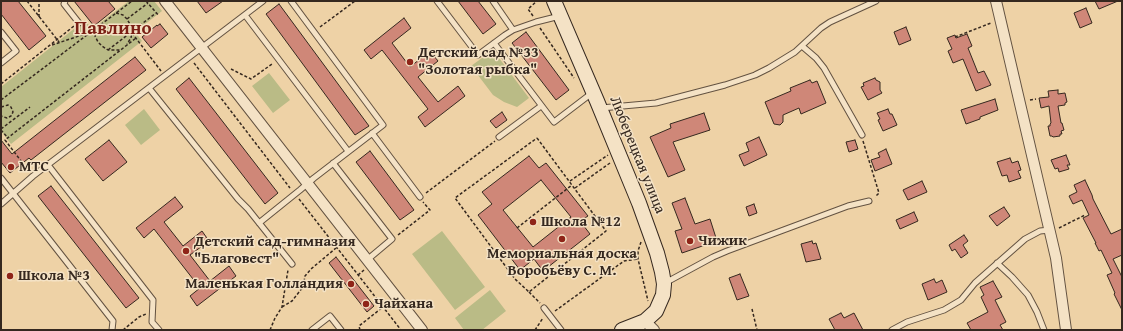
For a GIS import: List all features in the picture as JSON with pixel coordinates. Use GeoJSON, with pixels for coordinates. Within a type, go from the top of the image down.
{"type":"FeatureCollection","features":[{"type":"Feature","properties":{"kind":"main road","name":"Люберецкая улица"},"geometry":{"type":"LineString","coordinates":[[554,1],[594,92],[650,230],[657,253],[664,284],[664,295],[650,322]]}},
{"type":"Feature","properties":{"kind":"main road"},"geometry":{"type":"LineString","coordinates":[[622,330],[650,322]]}},
{"type":"Feature","properties":{"kind":"street"},"geometry":{"type":"LineString","coordinates":[[165,1],[422,330]]}},
{"type":"Feature","properties":{"kind":"street"},"geometry":{"type":"LineString","coordinates":[[996,1],[1050,230],[1066,330]]}},
{"type":"Feature","properties":{"kind":"lane"},"geometry":{"type":"LineString","coordinates":[[65,1],[64,4],[79,23]]}},
{"type":"Feature","properties":{"kind":"lane"},"geometry":{"type":"LineString","coordinates":[[1,204],[33,176],[262,1]]}},
{"type":"Feature","properties":{"kind":"lane"},"geometry":{"type":"LineString","coordinates":[[259,223],[348,151],[383,125],[291,1]]}},
{"type":"Feature","properties":{"kind":"lane"},"geometry":{"type":"LineString","coordinates":[[438,1],[478,55],[494,42],[514,30],[536,22],[561,16]]}},
{"type":"Feature","properties":{"kind":"lane"},"geometry":{"type":"LineString","coordinates":[[492,1],[514,30]]}},
{"type":"Feature","properties":{"kind":"lane"},"geometry":{"type":"LineString","coordinates":[[600,108],[656,103],[743,80],[769,68],[802,46],[830,22],[876,1]]}},
{"type":"Feature","properties":{"kind":"lane"},"geometry":{"type":"LineString","coordinates":[[245,15],[348,151]]}},
{"type":"Feature","properties":{"kind":"lane"},"geometry":{"type":"LineString","coordinates":[[1,32],[16,51],[1,63]]}},
{"type":"Feature","properties":{"kind":"lane"},"geometry":{"type":"LineString","coordinates":[[494,42],[554,122],[594,92]]}},
{"type":"Feature","properties":{"kind":"lane"},"geometry":{"type":"LineString","coordinates":[[802,46],[816,58],[824,68],[862,136]]}},
{"type":"Feature","properties":{"kind":"lane"},"geometry":{"type":"LineString","coordinates":[[149,88],[290,262]]}},
{"type":"Feature","properties":{"kind":"lane"},"geometry":{"type":"LineString","coordinates":[[499,137],[542,106]]}},
{"type":"Feature","properties":{"kind":"lane"},"geometry":{"type":"LineString","coordinates":[[372,133],[420,197]]}},
{"type":"Feature","properties":{"kind":"lane"},"geometry":{"type":"LineString","coordinates":[[333,163],[392,239],[367,260]]}},
{"type":"Feature","properties":{"kind":"lane"},"geometry":{"type":"LineString","coordinates":[[48,165],[153,300],[152,322],[159,330]]}},
{"type":"Feature","properties":{"kind":"lane"},"geometry":{"type":"LineString","coordinates":[[1,178],[113,321],[112,330]]}},
{"type":"Feature","properties":{"kind":"lane"},"geometry":{"type":"LineString","coordinates":[[664,284],[727,251],[848,206],[869,201]]}},
{"type":"Feature","properties":{"kind":"lane"},"geometry":{"type":"LineString","coordinates":[[892,330],[907,322],[944,310],[961,300],[975,283],[1025,239],[1040,231],[1050,230]]}},
{"type":"Feature","properties":{"kind":"lane"},"geometry":{"type":"LineString","coordinates":[[997,263],[1028,295],[1044,330]]}},
{"type":"Feature","properties":{"kind":"lane"},"geometry":{"type":"LineString","coordinates":[[544,308],[561,330]]}},
{"type":"Feature","properties":{"kind":"lane"},"geometry":{"type":"LineString","coordinates":[[312,330],[330,316],[341,330]]}},
{"type":"Feature","properties":{"kind":"path"},"geometry":{"type":"LineString","coordinates":[[27,1],[59,42]]}},
{"type":"Feature","properties":{"kind":"path"},"geometry":{"type":"LineString","coordinates":[[39,1],[39,17]]}},
{"type":"Feature","properties":{"kind":"path"},"geometry":{"type":"LineString","coordinates":[[11,116],[13,112],[11,107],[8,105],[2,106],[1,101],[132,1]]}},
{"type":"Feature","properties":{"kind":"path"},"geometry":{"type":"LineString","coordinates":[[146,1],[160,16]]}},
{"type":"Feature","properties":{"kind":"path"},"geometry":{"type":"LineString","coordinates":[[314,32],[355,1]]}},
{"type":"Feature","properties":{"kind":"path"},"geometry":{"type":"LineString","coordinates":[[537,1],[528,9],[574,78]]}},
{"type":"Feature","properties":{"kind":"path"},"geometry":{"type":"LineString","coordinates":[[127,19],[148,3]]}},
{"type":"Feature","properties":{"kind":"path"},"geometry":{"type":"LineString","coordinates":[[95,30],[95,36],[98,42],[108,50],[119,50],[124,47],[131,38],[131,26],[123,15],[116,13]]}},
{"type":"Feature","properties":{"kind":"path"},"geometry":{"type":"LineString","coordinates":[[108,50],[156,13]]}},
{"type":"Feature","properties":{"kind":"path"},"geometry":{"type":"LineString","coordinates":[[955,37],[1000,19]]}},
{"type":"Feature","properties":{"kind":"path"},"geometry":{"type":"LineString","coordinates":[[1,84],[79,23]]}},
{"type":"Feature","properties":{"kind":"path"},"geometry":{"type":"LineString","coordinates":[[132,32],[165,75]]}},
{"type":"Feature","properties":{"kind":"path"},"geometry":{"type":"LineString","coordinates":[[50,46],[90,33]]}},
{"type":"Feature","properties":{"kind":"path"},"geometry":{"type":"LineString","coordinates":[[33,176],[5,140],[136,38]]}},
{"type":"Feature","properties":{"kind":"path"},"geometry":{"type":"LineString","coordinates":[[202,75],[219,63],[252,79],[279,60]]}},
{"type":"Feature","properties":{"kind":"path"},"geometry":{"type":"LineString","coordinates":[[8,138],[1,129],[30,107]]}},
{"type":"Feature","properties":{"kind":"path"},"geometry":{"type":"LineString","coordinates":[[1,116],[5,118],[11,116]]}},
{"type":"Feature","properties":{"kind":"path"},"geometry":{"type":"LineString","coordinates":[[11,116],[14,120]]}},
{"type":"Feature","properties":{"kind":"path"},"geometry":{"type":"LineString","coordinates":[[862,136],[863,145],[879,194],[869,201]]}},
{"type":"Feature","properties":{"kind":"path"},"geometry":{"type":"LineString","coordinates":[[392,239],[430,210],[420,197],[499,137]]}},
{"type":"Feature","properties":{"kind":"path"},"geometry":{"type":"LineString","coordinates":[[529,292],[606,231],[537,138],[455,198],[515,279],[544,308],[545,314],[536,330]]}},
{"type":"Feature","properties":{"kind":"path"},"geometry":{"type":"LineString","coordinates":[[570,181],[610,153]]}},
{"type":"Feature","properties":{"kind":"path"},"geometry":{"type":"LineString","coordinates":[[575,188],[614,160]]}},
{"type":"Feature","properties":{"kind":"path"},"geometry":{"type":"LineString","coordinates":[[518,228],[572,184]]}},
{"type":"Feature","properties":{"kind":"path"},"geometry":{"type":"LineString","coordinates":[[1050,230],[1057,230],[1085,215]]}},
{"type":"Feature","properties":{"kind":"path"},"geometry":{"type":"LineString","coordinates":[[282,307],[292,301],[303,287],[305,276],[311,269],[337,248]]}},
{"type":"Feature","properties":{"kind":"path"},"geometry":{"type":"LineString","coordinates":[[550,315],[624,261],[638,259]]}},
{"type":"Feature","properties":{"kind":"path"},"geometry":{"type":"LineString","coordinates":[[270,330],[282,307],[290,262]]}},
{"type":"Feature","properties":{"kind":"path"},"geometry":{"type":"LineString","coordinates":[[640,266],[650,322]]}},
{"type":"Feature","properties":{"kind":"path"},"geometry":{"type":"LineString","coordinates":[[360,330],[359,326],[383,307]]}},
{"type":"Feature","properties":{"kind":"path"},"geometry":{"type":"LineString","coordinates":[[123,330],[139,317],[153,309]]}},
{"type":"Feature","properties":{"kind":"path"},"geometry":{"type":"LineString","coordinates":[[752,309],[757,330]]}},
{"type":"Feature","properties":{"kind":"green space"},"geometry":{"type":"Polygon","coordinates":[[[129,1],[154,1],[162,11],[135,32],[142,41],[11,144],[1,131],[1,87],[85,20],[92,29],[129,1]]]}},
{"type":"Feature","properties":{"kind":"green space"},"geometry":{"type":"Polygon","coordinates":[[[493,50],[529,98],[517,107],[504,102],[493,95],[471,66],[493,50]]]}},
{"type":"Feature","properties":{"kind":"green space"},"geometry":{"type":"Polygon","coordinates":[[[269,73],[290,100],[273,113],[252,86],[269,73]]]}},
{"type":"Feature","properties":{"kind":"green space"},"geometry":{"type":"Polygon","coordinates":[[[144,109],[160,130],[141,145],[125,125],[144,109]]]}},
{"type":"Feature","properties":{"kind":"green space"},"geometry":{"type":"Polygon","coordinates":[[[442,231],[485,287],[455,310],[412,254],[442,231]]]}},
{"type":"Feature","properties":{"kind":"green space"},"geometry":{"type":"Polygon","coordinates":[[[490,290],[506,311],[482,330],[464,330],[455,318],[490,290]]]}},
{"type":"Feature","properties":{"kind":"building"},"geometry":{"type":"Polygon","coordinates":[[[1,1],[18,1],[46,36],[29,50],[1,14],[1,1]]]}},
{"type":"Feature","properties":{"kind":"building"},"geometry":{"type":"Polygon","coordinates":[[[74,1],[108,1],[115,9],[94,26],[74,1]]]}},
{"type":"Feature","properties":{"kind":"building"},"geometry":{"type":"Polygon","coordinates":[[[197,1],[223,1],[206,13],[197,1]]]}},
{"type":"Feature","properties":{"kind":"building"},"geometry":{"type":"Polygon","coordinates":[[[458,1],[478,1],[496,24],[483,34],[458,1]]]}},
{"type":"Feature","properties":{"kind":"building"},"geometry":{"type":"Polygon","coordinates":[[[1095,1],[1118,1],[1099,9],[1095,1]]]}},
{"type":"Feature","properties":{"kind":"building"},"geometry":{"type":"Polygon","coordinates":[[[279,4],[369,126],[355,135],[266,14],[279,4]]]}},
{"type":"Feature","properties":{"kind":"building"},"geometry":{"type":"Polygon","coordinates":[[[1086,8],[1092,23],[1080,28],[1074,13],[1086,8]]]}},
{"type":"Feature","properties":{"kind":"building"},"geometry":{"type":"Polygon","coordinates":[[[404,18],[411,28],[392,43],[410,67],[430,51],[438,61],[418,77],[438,102],[458,86],[465,96],[425,127],[418,117],[428,109],[382,50],[371,59],[364,50],[404,18]]]}},
{"type":"Feature","properties":{"kind":"building"},"geometry":{"type":"Polygon","coordinates":[[[160,24],[168,34],[151,48],[142,37],[160,24]]]}},
{"type":"Feature","properties":{"kind":"building"},"geometry":{"type":"Polygon","coordinates":[[[906,27],[911,40],[899,45],[894,32],[906,27]]]}},
{"type":"Feature","properties":{"kind":"building"},"geometry":{"type":"Polygon","coordinates":[[[526,32],[569,90],[556,100],[512,43],[526,32]]]}},
{"type":"Feature","properties":{"kind":"building"},"geometry":{"type":"Polygon","coordinates":[[[967,34],[972,46],[968,48],[978,73],[984,71],[991,85],[976,91],[963,59],[953,63],[948,51],[952,49],[947,38],[955,35],[956,38],[967,34]]]}},
{"type":"Feature","properties":{"kind":"building"},"geometry":{"type":"Polygon","coordinates":[[[135,57],[146,70],[31,160],[29,158],[10,173],[1,162],[1,140],[12,154],[135,57]]]}},
{"type":"Feature","properties":{"kind":"building"},"geometry":{"type":"Polygon","coordinates":[[[189,78],[278,193],[265,204],[176,89],[189,78]]]}},
{"type":"Feature","properties":{"kind":"building"},"geometry":{"type":"Polygon","coordinates":[[[875,78],[880,82],[880,90],[882,93],[868,100],[861,87],[864,86],[863,83],[875,78]]]}},
{"type":"Feature","properties":{"kind":"building"},"geometry":{"type":"Polygon","coordinates":[[[810,80],[812,83],[817,81],[826,103],[801,114],[799,108],[783,115],[783,122],[780,125],[774,124],[765,102],[791,91],[790,88],[810,80]]]}},
{"type":"Feature","properties":{"kind":"building"},"geometry":{"type":"Polygon","coordinates":[[[1058,90],[1058,94],[1065,93],[1067,102],[1065,105],[1058,106],[1061,123],[1064,130],[1061,131],[1062,134],[1060,134],[1060,136],[1053,137],[1050,136],[1048,126],[1050,126],[1051,123],[1049,106],[1041,108],[1039,98],[1049,97],[1048,91],[1058,90]]]}},
{"type":"Feature","properties":{"kind":"building"},"geometry":{"type":"Polygon","coordinates":[[[995,99],[998,110],[966,124],[961,110],[995,99]]]}},
{"type":"Feature","properties":{"kind":"building"},"geometry":{"type":"Polygon","coordinates":[[[888,109],[897,125],[883,131],[878,120],[880,119],[877,113],[888,109]]]}},
{"type":"Feature","properties":{"kind":"building"},"geometry":{"type":"Polygon","coordinates":[[[502,112],[507,120],[496,128],[490,121],[502,112]]]}},
{"type":"Feature","properties":{"kind":"building"},"geometry":{"type":"Polygon","coordinates":[[[704,113],[710,130],[673,142],[685,170],[668,177],[650,137],[671,128],[670,124],[704,113]]]}},
{"type":"Feature","properties":{"kind":"building"},"geometry":{"type":"Polygon","coordinates":[[[759,137],[767,155],[744,166],[739,155],[749,151],[746,143],[759,137]]]}},
{"type":"Feature","properties":{"kind":"building"},"geometry":{"type":"Polygon","coordinates":[[[109,140],[127,162],[103,181],[85,159],[109,140]]]}},
{"type":"Feature","properties":{"kind":"building"},"geometry":{"type":"Polygon","coordinates":[[[855,140],[858,149],[849,152],[846,142],[855,140]]]}},
{"type":"Feature","properties":{"kind":"building"},"geometry":{"type":"Polygon","coordinates":[[[886,149],[892,164],[875,171],[871,160],[880,157],[878,153],[886,149]]]}},
{"type":"Feature","properties":{"kind":"building"},"geometry":{"type":"Polygon","coordinates":[[[370,151],[414,210],[400,220],[356,162],[370,151]]]}},
{"type":"Feature","properties":{"kind":"building"},"geometry":{"type":"Polygon","coordinates":[[[1066,155],[1070,165],[1067,165],[1069,169],[1059,172],[1058,168],[1055,169],[1051,160],[1066,155]]]}},
{"type":"Feature","properties":{"kind":"building"},"geometry":{"type":"Polygon","coordinates":[[[529,156],[539,168],[546,163],[588,216],[580,221],[590,234],[543,271],[534,259],[520,270],[478,215],[492,204],[482,192],[529,156]],[[541,180],[503,210],[533,247],[571,217],[541,180]]]}},
{"type":"Feature","properties":{"kind":"building"},"geometry":{"type":"Polygon","coordinates":[[[1010,158],[1012,163],[1018,161],[1021,170],[1018,171],[1021,178],[1009,182],[1007,175],[1002,176],[997,162],[1010,158]]]}},
{"type":"Feature","properties":{"kind":"building"},"geometry":{"type":"Polygon","coordinates":[[[1085,180],[1111,234],[1122,229],[1122,255],[1113,259],[1122,277],[1122,310],[1107,275],[1112,273],[1101,250],[1099,251],[1083,218],[1089,215],[1082,200],[1073,204],[1069,196],[1077,192],[1074,185],[1085,180]]]}},
{"type":"Feature","properties":{"kind":"building"},"geometry":{"type":"Polygon","coordinates":[[[922,181],[927,192],[908,200],[903,190],[922,181]]]}},
{"type":"Feature","properties":{"kind":"building"},"geometry":{"type":"Polygon","coordinates":[[[51,186],[139,298],[126,308],[38,196],[51,186]]]}},
{"type":"Feature","properties":{"kind":"building"},"geometry":{"type":"Polygon","coordinates":[[[175,197],[183,207],[164,222],[183,246],[202,231],[209,241],[190,255],[210,281],[229,266],[236,276],[197,306],[190,296],[200,288],[154,229],[144,238],[136,228],[175,197]]]}},
{"type":"Feature","properties":{"kind":"building"},"geometry":{"type":"Polygon","coordinates":[[[685,198],[695,224],[710,219],[717,241],[682,253],[675,231],[682,229],[672,203],[685,198]]]}},
{"type":"Feature","properties":{"kind":"building"},"geometry":{"type":"Polygon","coordinates":[[[754,204],[757,213],[749,216],[746,207],[754,204]]]}},
{"type":"Feature","properties":{"kind":"building"},"geometry":{"type":"Polygon","coordinates":[[[1004,207],[1010,216],[997,226],[989,216],[1004,207]]]}},
{"type":"Feature","properties":{"kind":"building"},"geometry":{"type":"Polygon","coordinates":[[[914,212],[918,221],[900,229],[896,220],[914,212]]]}},
{"type":"Feature","properties":{"kind":"building"},"geometry":{"type":"Polygon","coordinates":[[[964,235],[968,241],[963,245],[968,253],[961,258],[955,249],[952,251],[949,245],[964,235]]]}},
{"type":"Feature","properties":{"kind":"building"},"geometry":{"type":"Polygon","coordinates":[[[812,241],[813,244],[816,243],[821,259],[806,262],[801,244],[812,241]]]}},
{"type":"Feature","properties":{"kind":"building"},"geometry":{"type":"Polygon","coordinates":[[[336,257],[374,306],[367,312],[329,263],[336,257]]]}},
{"type":"Feature","properties":{"kind":"building"},"geometry":{"type":"Polygon","coordinates":[[[740,274],[749,296],[737,300],[729,278],[740,274]]]}},
{"type":"Feature","properties":{"kind":"building"},"geometry":{"type":"Polygon","coordinates":[[[934,279],[936,283],[942,280],[947,292],[928,300],[922,284],[934,279]]]}},
{"type":"Feature","properties":{"kind":"building"},"geometry":{"type":"Polygon","coordinates":[[[993,281],[1002,297],[995,300],[1006,322],[1000,325],[1003,330],[971,330],[967,323],[988,312],[981,297],[984,295],[980,287],[993,281]]]}},
{"type":"Feature","properties":{"kind":"building"},"geometry":{"type":"Polygon","coordinates":[[[841,313],[844,318],[854,313],[863,330],[835,330],[829,319],[841,313]]]}},
{"type":"Feature","properties":{"kind":"place","name":"Детский сад №33 \"Золотая рыбка\""},"geometry":{"type":"Point","coordinates":[410,62]}},
{"type":"Feature","properties":{"kind":"place","name":"МТС"},"geometry":{"type":"Point","coordinates":[11,167]}},
{"type":"Feature","properties":{"kind":"place","name":"Школа №12"},"geometry":{"type":"Point","coordinates":[533,222]}},
{"type":"Feature","properties":{"kind":"place","name":"Мемориальная доска Воробьёву С. М."},"geometry":{"type":"Point","coordinates":[562,239]}},
{"type":"Feature","properties":{"kind":"place","name":"Чижик"},"geometry":{"type":"Point","coordinates":[690,241]}},
{"type":"Feature","properties":{"kind":"place","name":"Детский сад-гимназия \"Благовест\""},"geometry":{"type":"Point","coordinates":[186,251]}},
{"type":"Feature","properties":{"kind":"place","name":"Школа №3"},"geometry":{"type":"Point","coordinates":[10,276]}},
{"type":"Feature","properties":{"kind":"place","name":"Маленькая Голландия"},"geometry":{"type":"Point","coordinates":[351,284]}},
{"type":"Feature","properties":{"kind":"place","name":"Чайхана"},"geometry":{"type":"Point","coordinates":[366,304]}},
{"type":"Feature","properties":{"kind":"district","name":"Павлино"},"geometry":{"type":"Point","coordinates":[113,29]}}]}
